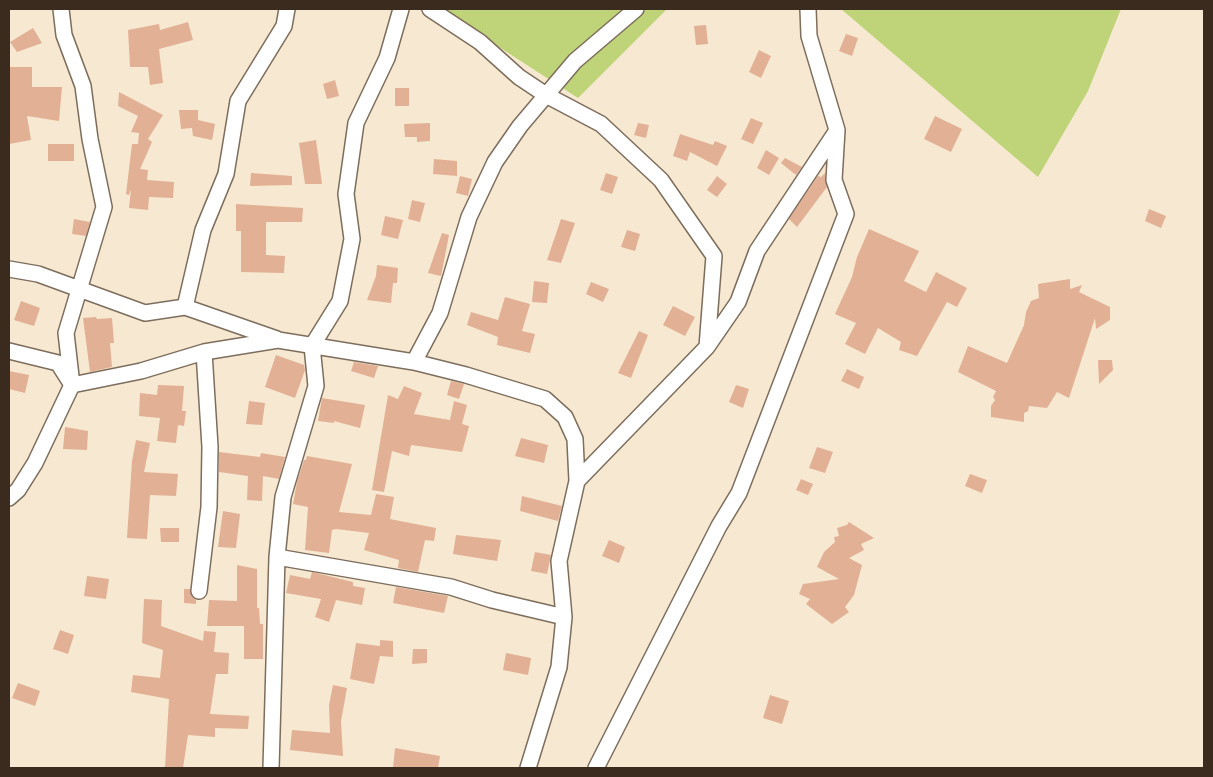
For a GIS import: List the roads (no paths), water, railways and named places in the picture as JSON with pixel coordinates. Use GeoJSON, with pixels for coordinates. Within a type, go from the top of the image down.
{"type":"FeatureCollection","features":[{"type":"Feature","properties":{"kind":"street"},"geometry":{"type":"LineString","coordinates":[[9,498],[18,490],[35,463],[72,385],[66,333],[104,207],[90,138],[83,86],[64,35],[61,9]]}},
{"type":"Feature","properties":{"kind":"street"},"geometry":{"type":"LineString","coordinates":[[185,307],[202,230],[226,174],[238,101],[284,26],[287,9]]}},
{"type":"Feature","properties":{"kind":"street"},"geometry":{"type":"LineString","coordinates":[[271,768],[277,558],[283,497],[316,386],[312,346],[340,301],[352,239],[346,194],[356,123],[387,58],[401,9]]}},
{"type":"Feature","properties":{"kind":"street"},"geometry":{"type":"LineString","coordinates":[[430,9],[480,42],[519,77],[546,96],[601,124],[661,180],[714,256],[707,347]]}},
{"type":"Feature","properties":{"kind":"street"},"geometry":{"type":"LineString","coordinates":[[414,362],[440,313],[469,217],[495,162],[520,126],[574,61],[636,9]]}},
{"type":"Feature","properties":{"kind":"street"},"geometry":{"type":"LineString","coordinates":[[596,768],[715,534],[739,493],[846,214],[834,180],[837,130],[809,36],[808,9]]}},
{"type":"Feature","properties":{"kind":"street"},"geometry":{"type":"LineString","coordinates":[[577,481],[707,347],[738,302],[757,251],[837,130]]}},
{"type":"Feature","properties":{"kind":"street"},"geometry":{"type":"LineString","coordinates":[[9,269],[38,274],[145,313],[185,307],[278,340],[414,362],[466,374],[544,399],[565,417],[575,439],[577,481],[559,560],[564,616],[559,668],[528,768]]}},
{"type":"Feature","properties":{"kind":"street"},"geometry":{"type":"LineString","coordinates":[[72,385],[141,371],[204,352],[278,340]]}},
{"type":"Feature","properties":{"kind":"street"},"geometry":{"type":"LineString","coordinates":[[9,351],[58,363],[72,385]]}},
{"type":"Feature","properties":{"kind":"street"},"geometry":{"type":"LineString","coordinates":[[199,591],[209,507],[210,447],[204,352]]}},
{"type":"Feature","properties":{"kind":"street"},"geometry":{"type":"LineString","coordinates":[[277,558],[451,587],[492,600],[564,616]]}}]}
